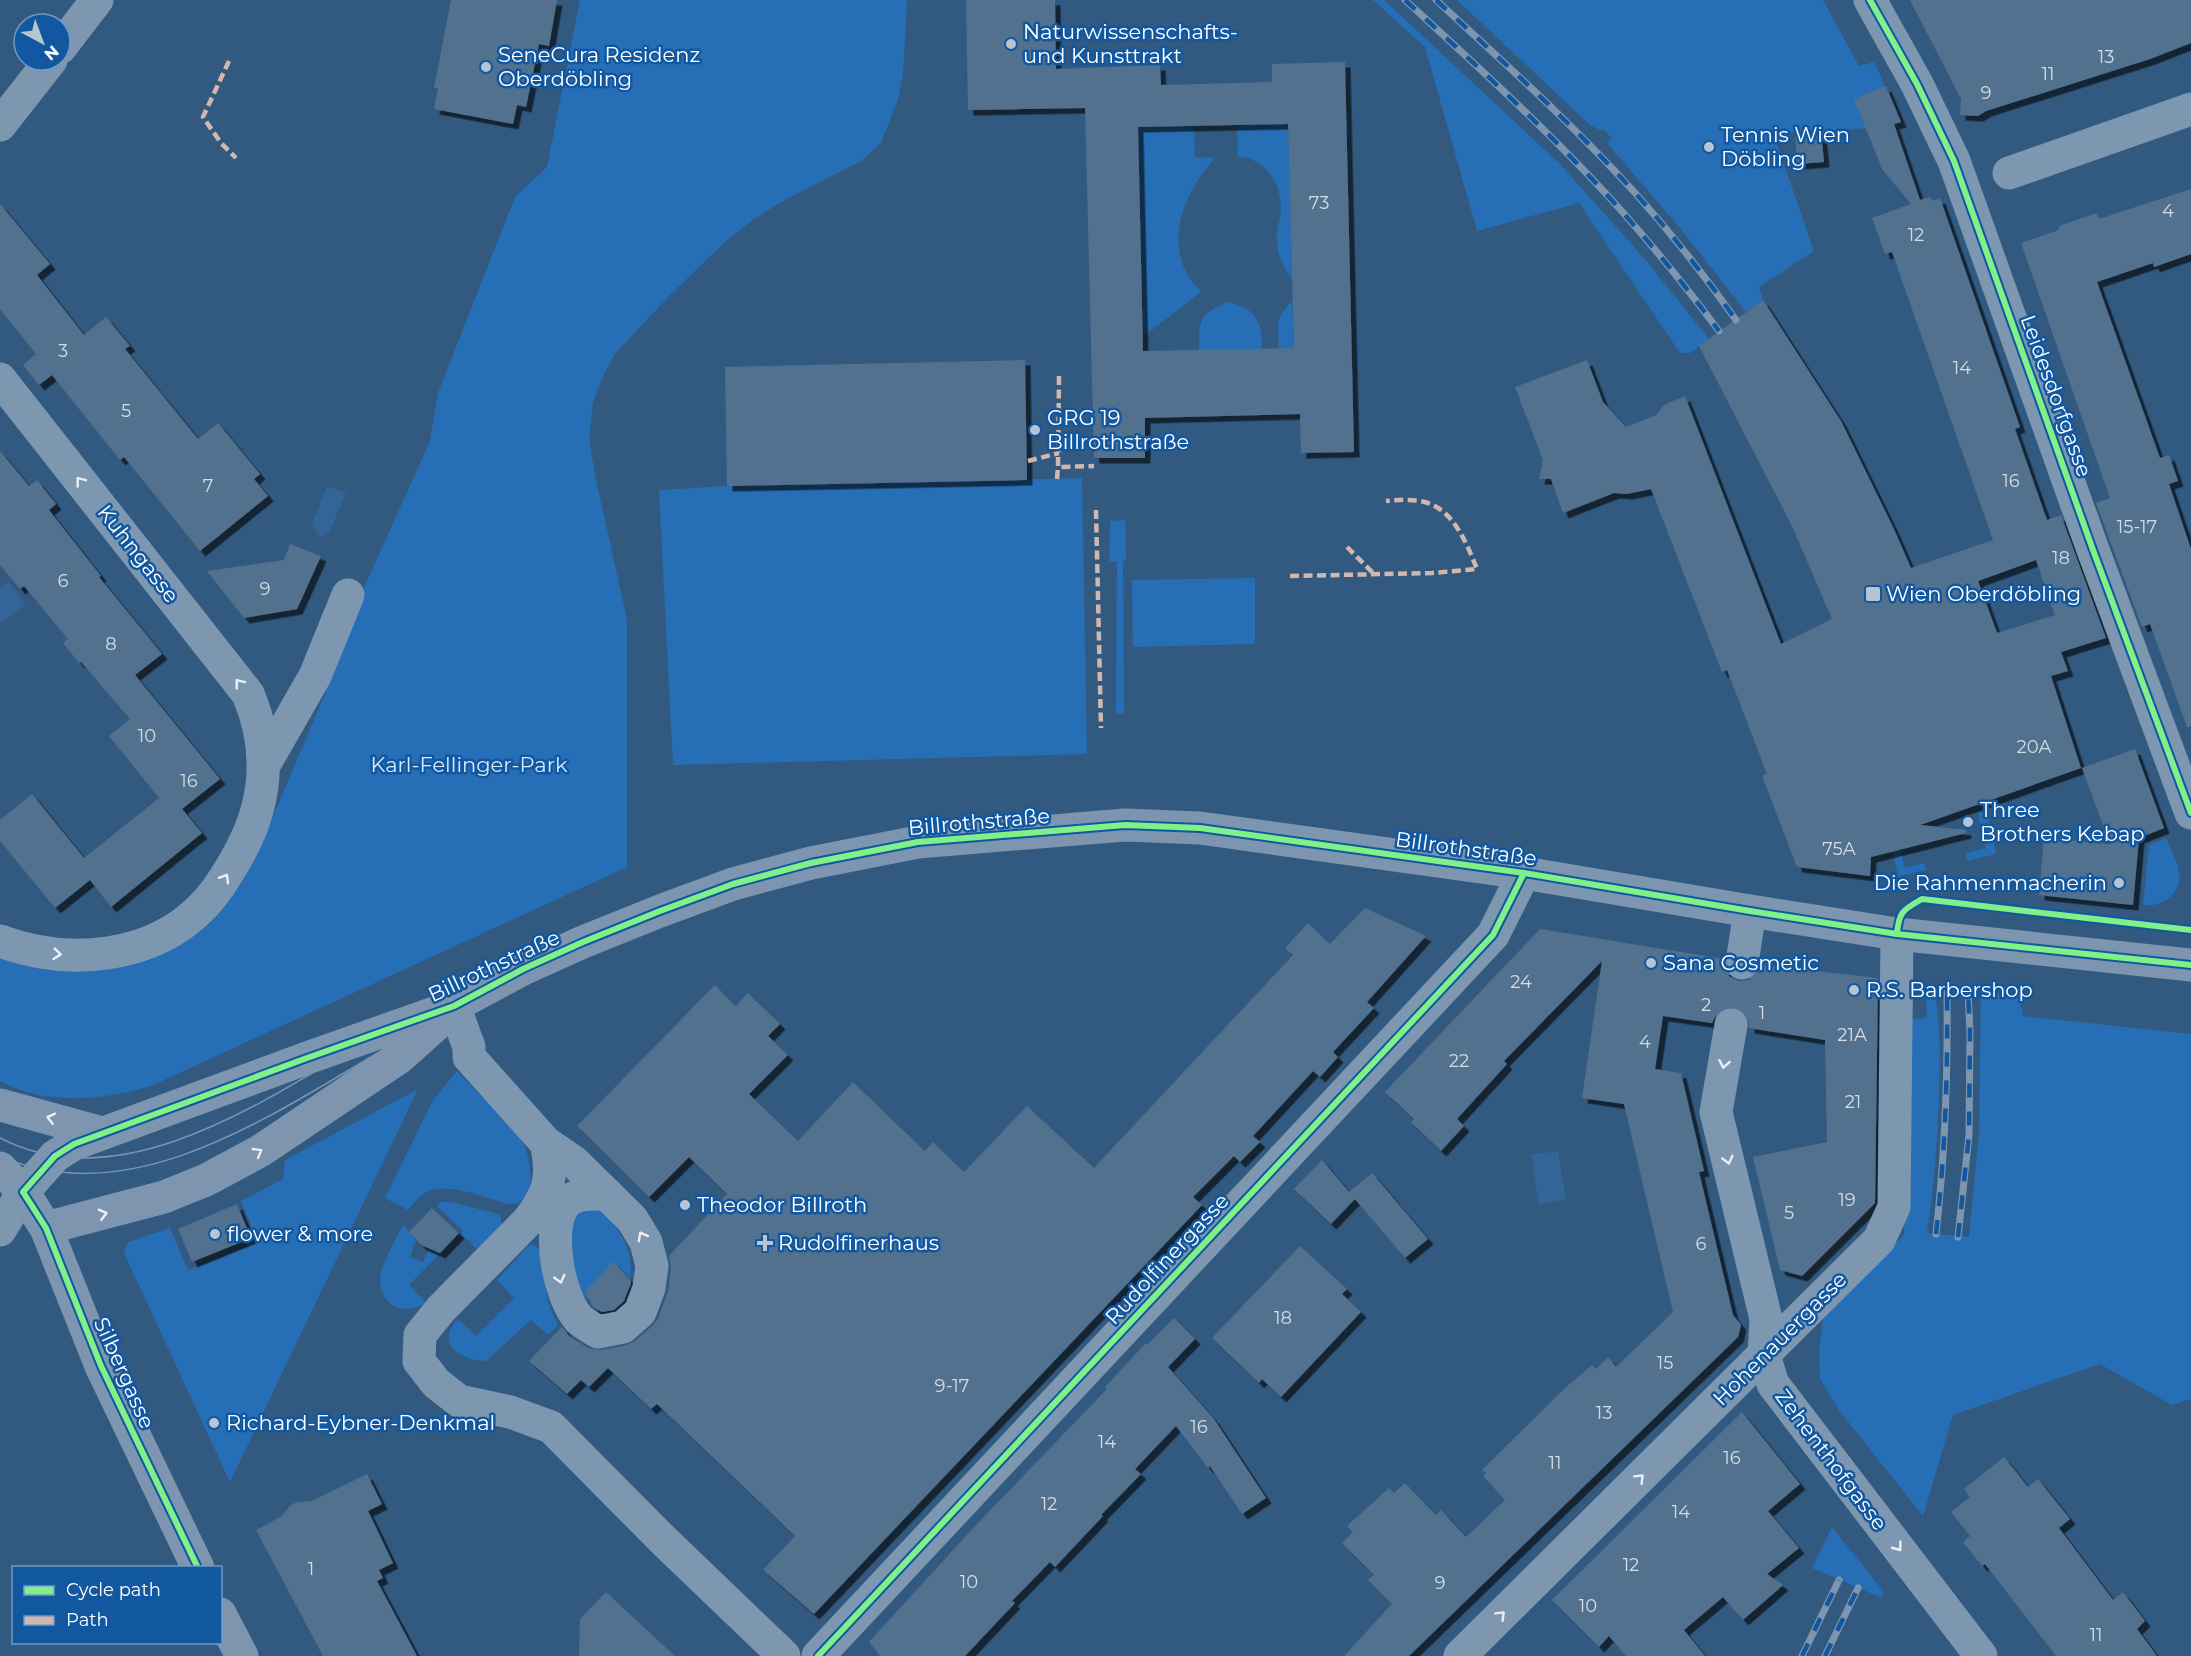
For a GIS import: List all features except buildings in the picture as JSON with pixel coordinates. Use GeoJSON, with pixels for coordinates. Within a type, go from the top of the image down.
{"type":"FeatureCollection","features":[{"type":"Feature","properties":{"kind":"main road","name":"Billrothstraße"},"geometry":{"type":"LineString","coordinates":[[23,1192],[55,1156],[74,1144],[454,1006],[523,969],[660,910],[733,884],[811,863],[918,842],[1125,825],[1200,828],[1524,873],[1896,933],[2191,965]]}},
{"type":"Feature","properties":{"kind":"main road","name":"Billrothstraße"},"geometry":{"type":"LineString","coordinates":[[46,1228],[164,1197],[206,1180],[260,1151],[400,1057],[454,1006]]}},
{"type":"Feature","properties":{"kind":"main road"},"geometry":{"type":"LineString","coordinates":[[0,1105],[102,1133]]}},
{"type":"Feature","properties":{"kind":"main road"},"geometry":{"type":"LineString","coordinates":[[0,1168],[23,1192]]}},
{"type":"Feature","properties":{"kind":"main road","name":"Silbergasse"},"geometry":{"type":"LineString","coordinates":[[23,1192],[46,1228],[101,1366],[197,1566]]}},
{"type":"Feature","properties":{"kind":"main road"},"geometry":{"type":"LineString","coordinates":[[222,1618],[242,1656]]}},
{"type":"Feature","properties":{"kind":"street"},"geometry":{"type":"LineString","coordinates":[[72,32],[97,0]]}},
{"type":"Feature","properties":{"kind":"street","name":"Leidesdorfgasse"},"geometry":{"type":"LineString","coordinates":[[1870,0],[1917,84],[1954,160],[2093,550],[2191,813]]}},
{"type":"Feature","properties":{"kind":"street"},"geometry":{"type":"LineString","coordinates":[[0,125],[42,72]]}},
{"type":"Feature","properties":{"kind":"street"},"geometry":{"type":"LineString","coordinates":[[2009,173],[2191,109]]}},
{"type":"Feature","properties":{"kind":"street","name":"Kuhngasse"},"geometry":{"type":"LineString","coordinates":[[0,379],[248,694],[263,751]]}},
{"type":"Feature","properties":{"kind":"street"},"geometry":{"type":"LineString","coordinates":[[0,941],[33,951],[92,956],[125,950],[164,935],[203,907],[225,878],[248,835],[259,803],[263,751],[315,676],[348,595]]}},
{"type":"Feature","properties":{"kind":"street","name":"Rudolfinergasse"},"geometry":{"type":"LineString","coordinates":[[818,1656],[1493,935],[1524,873]]}},
{"type":"Feature","properties":{"kind":"street"},"geometry":{"type":"LineString","coordinates":[[1742,963],[1750,911]]}},
{"type":"Feature","properties":{"kind":"street","name":"Hohenauergasse"},"geometry":{"type":"LineString","coordinates":[[1460,1656],[1879,1240],[1894,1207],[1896,933]]}},
{"type":"Feature","properties":{"kind":"street"},"geometry":{"type":"LineString","coordinates":[[454,1006],[469,1047],[469,1057],[546,1143],[574,1161],[632,1220],[646,1242],[652,1266],[649,1288],[640,1312],[623,1327],[598,1332],[579,1319],[565,1297],[547,1214],[551,1163],[546,1143]]}},
{"type":"Feature","properties":{"kind":"street","name":"Zehenthofgasse"},"geometry":{"type":"LineString","coordinates":[[1731,1025],[1716,1112],[1766,1319],[1764,1356],[1773,1384],[1982,1656]]}},
{"type":"Feature","properties":{"kind":"street"},"geometry":{"type":"LineString","coordinates":[[0,1230],[23,1192]]}},
{"type":"Feature","properties":{"kind":"street"},"geometry":{"type":"LineString","coordinates":[[607,1194],[582,1194],[547,1214],[528,1221],[441,1309],[420,1335],[419,1361],[436,1383],[459,1401],[510,1412],[551,1427],[784,1656]]}},
{"type":"Feature","properties":{"kind":"green space","name":"Karl-Fellinger-Park"},"geometry":{"type":"Polygon","coordinates":[[[580,0],[907,0],[903,75],[898,99],[881,143],[861,161],[781,202],[754,219],[725,242],[669,296],[614,355],[593,403],[589,438],[627,620],[627,867],[151,1086],[114,1095],[75,1098],[36,1094],[0,1081],[0,956],[15,962],[221,909],[241,884],[257,854],[344,649],[342,637],[430,441],[438,393],[515,197],[547,167],[580,0]]]}},
{"type":"Feature","properties":{"kind":"green space"},"geometry":{"type":"Polygon","coordinates":[[[1373,0],[1384,0],[1560,164],[1644,258],[1709,339],[1690,353],[1680,353],[1579,203],[1477,231],[1425,47],[1373,0]]]}},
{"type":"Feature","properties":{"kind":"green space","name":"Tennis Wien Döbling"},"geometry":{"type":"Polygon","coordinates":[[[1457,0],[1823,0],[1859,66],[1874,62],[1901,122],[1858,129],[1773,133],[1814,251],[1759,287],[1763,300],[1746,312],[1679,227],[1607,143],[1612,138],[1603,129],[1600,130],[1590,125],[1457,0]]]}},
{"type":"Feature","properties":{"kind":"green space"},"geometry":{"type":"Polygon","coordinates":[[[1288,124],[1292,279],[1286,271],[1277,245],[1281,208],[1278,189],[1270,173],[1256,161],[1238,157],[1237,125],[1288,124]]]}},
{"type":"Feature","properties":{"kind":"green space"},"geometry":{"type":"Polygon","coordinates":[[[1194,126],[1195,157],[1215,158],[1189,195],[1178,240],[1185,270],[1201,292],[1143,337],[1138,127],[1194,126]]]}},
{"type":"Feature","properties":{"kind":"green space"},"geometry":{"type":"Polygon","coordinates":[[[1292,301],[1294,348],[1279,348],[1280,317],[1292,301]]]}},
{"type":"Feature","properties":{"kind":"green space"},"geometry":{"type":"Polygon","coordinates":[[[1229,302],[1246,309],[1256,318],[1261,331],[1262,349],[1199,350],[1199,332],[1206,314],[1229,302]]]}},
{"type":"Feature","properties":{"kind":"green space"},"geometry":{"type":"Polygon","coordinates":[[[1082,478],[1087,754],[673,765],[659,490],[727,486],[1082,478]]]}},
{"type":"Feature","properties":{"kind":"green space"},"geometry":{"type":"Polygon","coordinates":[[[1125,520],[1124,713],[1116,714],[1117,562],[1109,561],[1110,521],[1125,520]]]}},
{"type":"Feature","properties":{"kind":"green space"},"geometry":{"type":"Polygon","coordinates":[[[1255,578],[1255,644],[1133,647],[1132,580],[1255,578]]]}},
{"type":"Feature","properties":{"kind":"green space"},"geometry":{"type":"Polygon","coordinates":[[[1987,811],[1996,854],[1967,861],[1966,853],[1986,848],[1978,813],[1987,811]]]}},
{"type":"Feature","properties":{"kind":"green space"},"geometry":{"type":"Polygon","coordinates":[[[1889,834],[1900,849],[1905,868],[1925,863],[1926,870],[1898,876],[1889,834]]]}},
{"type":"Feature","properties":{"kind":"green space"},"geometry":{"type":"Polygon","coordinates":[[[2166,838],[2176,860],[2179,883],[2176,890],[2164,901],[2154,905],[2143,905],[2149,845],[2166,838]]]}},
{"type":"Feature","properties":{"kind":"green space"},"geometry":{"type":"Polygon","coordinates":[[[1981,991],[2014,994],[2020,1001],[2023,1016],[2191,1034],[2191,1399],[2172,1405],[2100,1364],[1953,1415],[1923,1516],[1839,1410],[1820,1379],[1819,1350],[1824,1313],[1904,1235],[1912,1019],[1927,1018],[1926,994],[1935,994],[1940,1060],[1936,1150],[1927,1233],[1969,1237],[1979,1135],[1981,991]]]}},
{"type":"Feature","properties":{"kind":"green space"},"geometry":{"type":"Polygon","coordinates":[[[457,1071],[521,1137],[530,1165],[529,1187],[526,1196],[520,1202],[510,1204],[460,1190],[436,1189],[423,1194],[408,1210],[385,1198],[433,1100],[457,1071]]]}},
{"type":"Feature","properties":{"kind":"green space"},"geometry":{"type":"Polygon","coordinates":[[[418,1089],[230,1482],[124,1253],[128,1242],[170,1228],[188,1270],[258,1242],[241,1201],[283,1179],[285,1160],[418,1089]]]}},
{"type":"Feature","properties":{"kind":"green space"},"geometry":{"type":"Polygon","coordinates":[[[440,1202],[452,1202],[498,1214],[502,1225],[478,1250],[461,1234],[463,1231],[437,1206],[440,1202]]]}},
{"type":"Feature","properties":{"kind":"green space"},"geometry":{"type":"Polygon","coordinates":[[[576,1209],[604,1210],[617,1228],[630,1257],[630,1278],[627,1289],[592,1302],[581,1293],[576,1285],[571,1263],[572,1229],[576,1209]]]}},
{"type":"Feature","properties":{"kind":"green space"},"geometry":{"type":"Polygon","coordinates":[[[403,1225],[416,1240],[410,1257],[423,1262],[429,1249],[440,1253],[409,1285],[427,1303],[406,1309],[393,1306],[385,1298],[380,1280],[384,1263],[403,1225]]]}},
{"type":"Feature","properties":{"kind":"green space"},"geometry":{"type":"Polygon","coordinates":[[[532,1244],[541,1253],[544,1282],[553,1316],[558,1325],[548,1335],[531,1320],[486,1361],[460,1354],[450,1343],[451,1328],[458,1319],[476,1336],[514,1298],[497,1280],[532,1244]]]}},
{"type":"Feature","properties":{"kind":"green space"},"geometry":{"type":"Polygon","coordinates":[[[1832,1527],[1884,1592],[1882,1598],[1812,1568],[1832,1527]]]}},
{"type":"Feature","properties":{"kind":"shaded area"},"geometry":{"type":"Polygon","coordinates":[[[327,486],[346,493],[329,533],[326,532],[322,536],[316,534],[315,528],[311,527],[327,486]]]}},
{"type":"Feature","properties":{"kind":"shaded area"},"geometry":{"type":"Polygon","coordinates":[[[9,582],[26,604],[0,624],[0,589],[9,582]]]}},
{"type":"Feature","properties":{"kind":"shaded area"},"geometry":{"type":"Polygon","coordinates":[[[1558,1151],[1566,1199],[1539,1204],[1531,1155],[1558,1151]]]}},
{"type":"Feature","properties":{"kind":"tunnel"},"geometry":{"type":"LineString","coordinates":[[1731,1025],[1742,963]]}},
{"type":"Feature","properties":{"kind":"tram line"},"geometry":{"type":"LineString","coordinates":[[0,1138],[54,1156],[109,1157],[166,1144],[222,1122],[428,1006],[468,986],[549,948],[673,896],[797,857],[917,833],[997,823],[1078,818],[1127,818],[1274,827],[1878,925],[2191,958]]}},
{"type":"Feature","properties":{"kind":"tram line"},"geometry":{"type":"LineString","coordinates":[[0,1156],[57,1172],[114,1172],[172,1159],[229,1136],[285,1107],[454,1011],[659,918],[739,890],[822,868],[934,846],[991,839],[1105,833],[1250,840],[1934,946],[2191,974]]}},
{"type":"Feature","properties":{"kind":"railway"},"geometry":{"type":"LineString","coordinates":[[1405,0],[1514,101],[1593,180],[1657,252],[1719,331]]}},
{"type":"Feature","properties":{"kind":"railway"},"geometry":{"type":"LineString","coordinates":[[1436,0],[1612,168],[1675,240],[1736,320]]}},
{"type":"Feature","properties":{"kind":"railway"},"geometry":{"type":"LineString","coordinates":[[1958,1237],[1969,1135],[1968,992]]}},
{"type":"Feature","properties":{"kind":"railway"},"geometry":{"type":"LineString","coordinates":[[1936,1234],[1945,1114],[1947,993]]}},
{"type":"Feature","properties":{"kind":"railway"},"geometry":{"type":"LineString","coordinates":[[1802,1656],[1839,1580]]}},
{"type":"Feature","properties":{"kind":"railway"},"geometry":{"type":"LineString","coordinates":[[1825,1656],[1858,1588]]}},
{"type":"Feature","properties":{"kind":"marked path"},"geometry":{"type":"LineString","coordinates":[[229,61],[203,117],[221,143],[236,158]]}},
{"type":"Feature","properties":{"kind":"marked path"},"geometry":{"type":"LineString","coordinates":[[1059,376],[1058,467],[1094,466]]}},
{"type":"Feature","properties":{"kind":"marked path"},"geometry":{"type":"LineString","coordinates":[[1028,461],[1059,453]]}},
{"type":"Feature","properties":{"kind":"marked path"},"geometry":{"type":"LineString","coordinates":[[1057,479],[1058,467]]}},
{"type":"Feature","properties":{"kind":"marked path"},"geometry":{"type":"LineString","coordinates":[[1290,576],[1432,573],[1477,569],[1463,537],[1449,517],[1440,510],[1431,504],[1419,501],[1386,501]]}},
{"type":"Feature","properties":{"kind":"marked path"},"geometry":{"type":"LineString","coordinates":[[1096,510],[1101,728]]}},
{"type":"Feature","properties":{"kind":"marked path"},"geometry":{"type":"LineString","coordinates":[[1347,547],[1373,573]]}},
{"type":"Feature","properties":{"kind":"cycle path"},"geometry":{"type":"LineString","coordinates":[[1870,0],[1917,84],[1954,161],[2093,550],[2191,813]]}},
{"type":"Feature","properties":{"kind":"cycle path"},"geometry":{"type":"LineString","coordinates":[[197,1566],[101,1366],[46,1228],[23,1192],[55,1156],[74,1144],[454,1006],[523,969],[583,942],[733,884],[811,863],[918,842],[1125,825],[1200,828],[1524,873],[1897,934],[2191,965]]}},
{"type":"Feature","properties":{"kind":"cycle path"},"geometry":{"type":"LineString","coordinates":[[818,1656],[1493,935],[1524,873]]}},
{"type":"Feature","properties":{"kind":"cycle path"},"geometry":{"type":"LineString","coordinates":[[1897,934],[1903,912],[1922,899],[2191,930]]}},
{"type":"Feature","properties":{"kind":"place","name":"Naturwissenschafts- und Kunsttrakt"},"geometry":{"type":"Point","coordinates":[1011,44]}},
{"type":"Feature","properties":{"kind":"place","name":"SeneCura Residenz Oberdöbling"},"geometry":{"type":"Point","coordinates":[486,67]}},
{"type":"Feature","properties":{"kind":"place","name":"Tennis Wien Döbling"},"geometry":{"type":"Point","coordinates":[1709,147]}},
{"type":"Feature","properties":{"kind":"place","name":"GRG 19 Billrothstraße"},"geometry":{"type":"Point","coordinates":[1035,430]}},
{"type":"Feature","properties":{"kind":"place","name":"Wien Oberdöbling"},"geometry":{"type":"Point","coordinates":[1873,594]}},
{"type":"Feature","properties":{"kind":"place","name":"Three Brothers Kebap"},"geometry":{"type":"Point","coordinates":[1968,822]}},
{"type":"Feature","properties":{"kind":"place","name":"Die Rahmenmacherin"},"geometry":{"type":"Point","coordinates":[2119,883]}},
{"type":"Feature","properties":{"kind":"place","name":"Sana Cosmetic"},"geometry":{"type":"Point","coordinates":[1651,963]}},
{"type":"Feature","properties":{"kind":"place","name":"R.S. Barbershop"},"geometry":{"type":"Point","coordinates":[1854,990]}},
{"type":"Feature","properties":{"kind":"place","name":"Theodor Billroth"},"geometry":{"type":"Point","coordinates":[685,1205]}},
{"type":"Feature","properties":{"kind":"place","name":"flower & more"},"geometry":{"type":"Point","coordinates":[215,1234]}},
{"type":"Feature","properties":{"kind":"place","name":"Rudolfinerhaus"},"geometry":{"type":"Point","coordinates":[765,1243]}},
{"type":"Feature","properties":{"kind":"place","name":"Richard-Eybner-Denkmal"},"geometry":{"type":"Point","coordinates":[214,1423]}}]}
